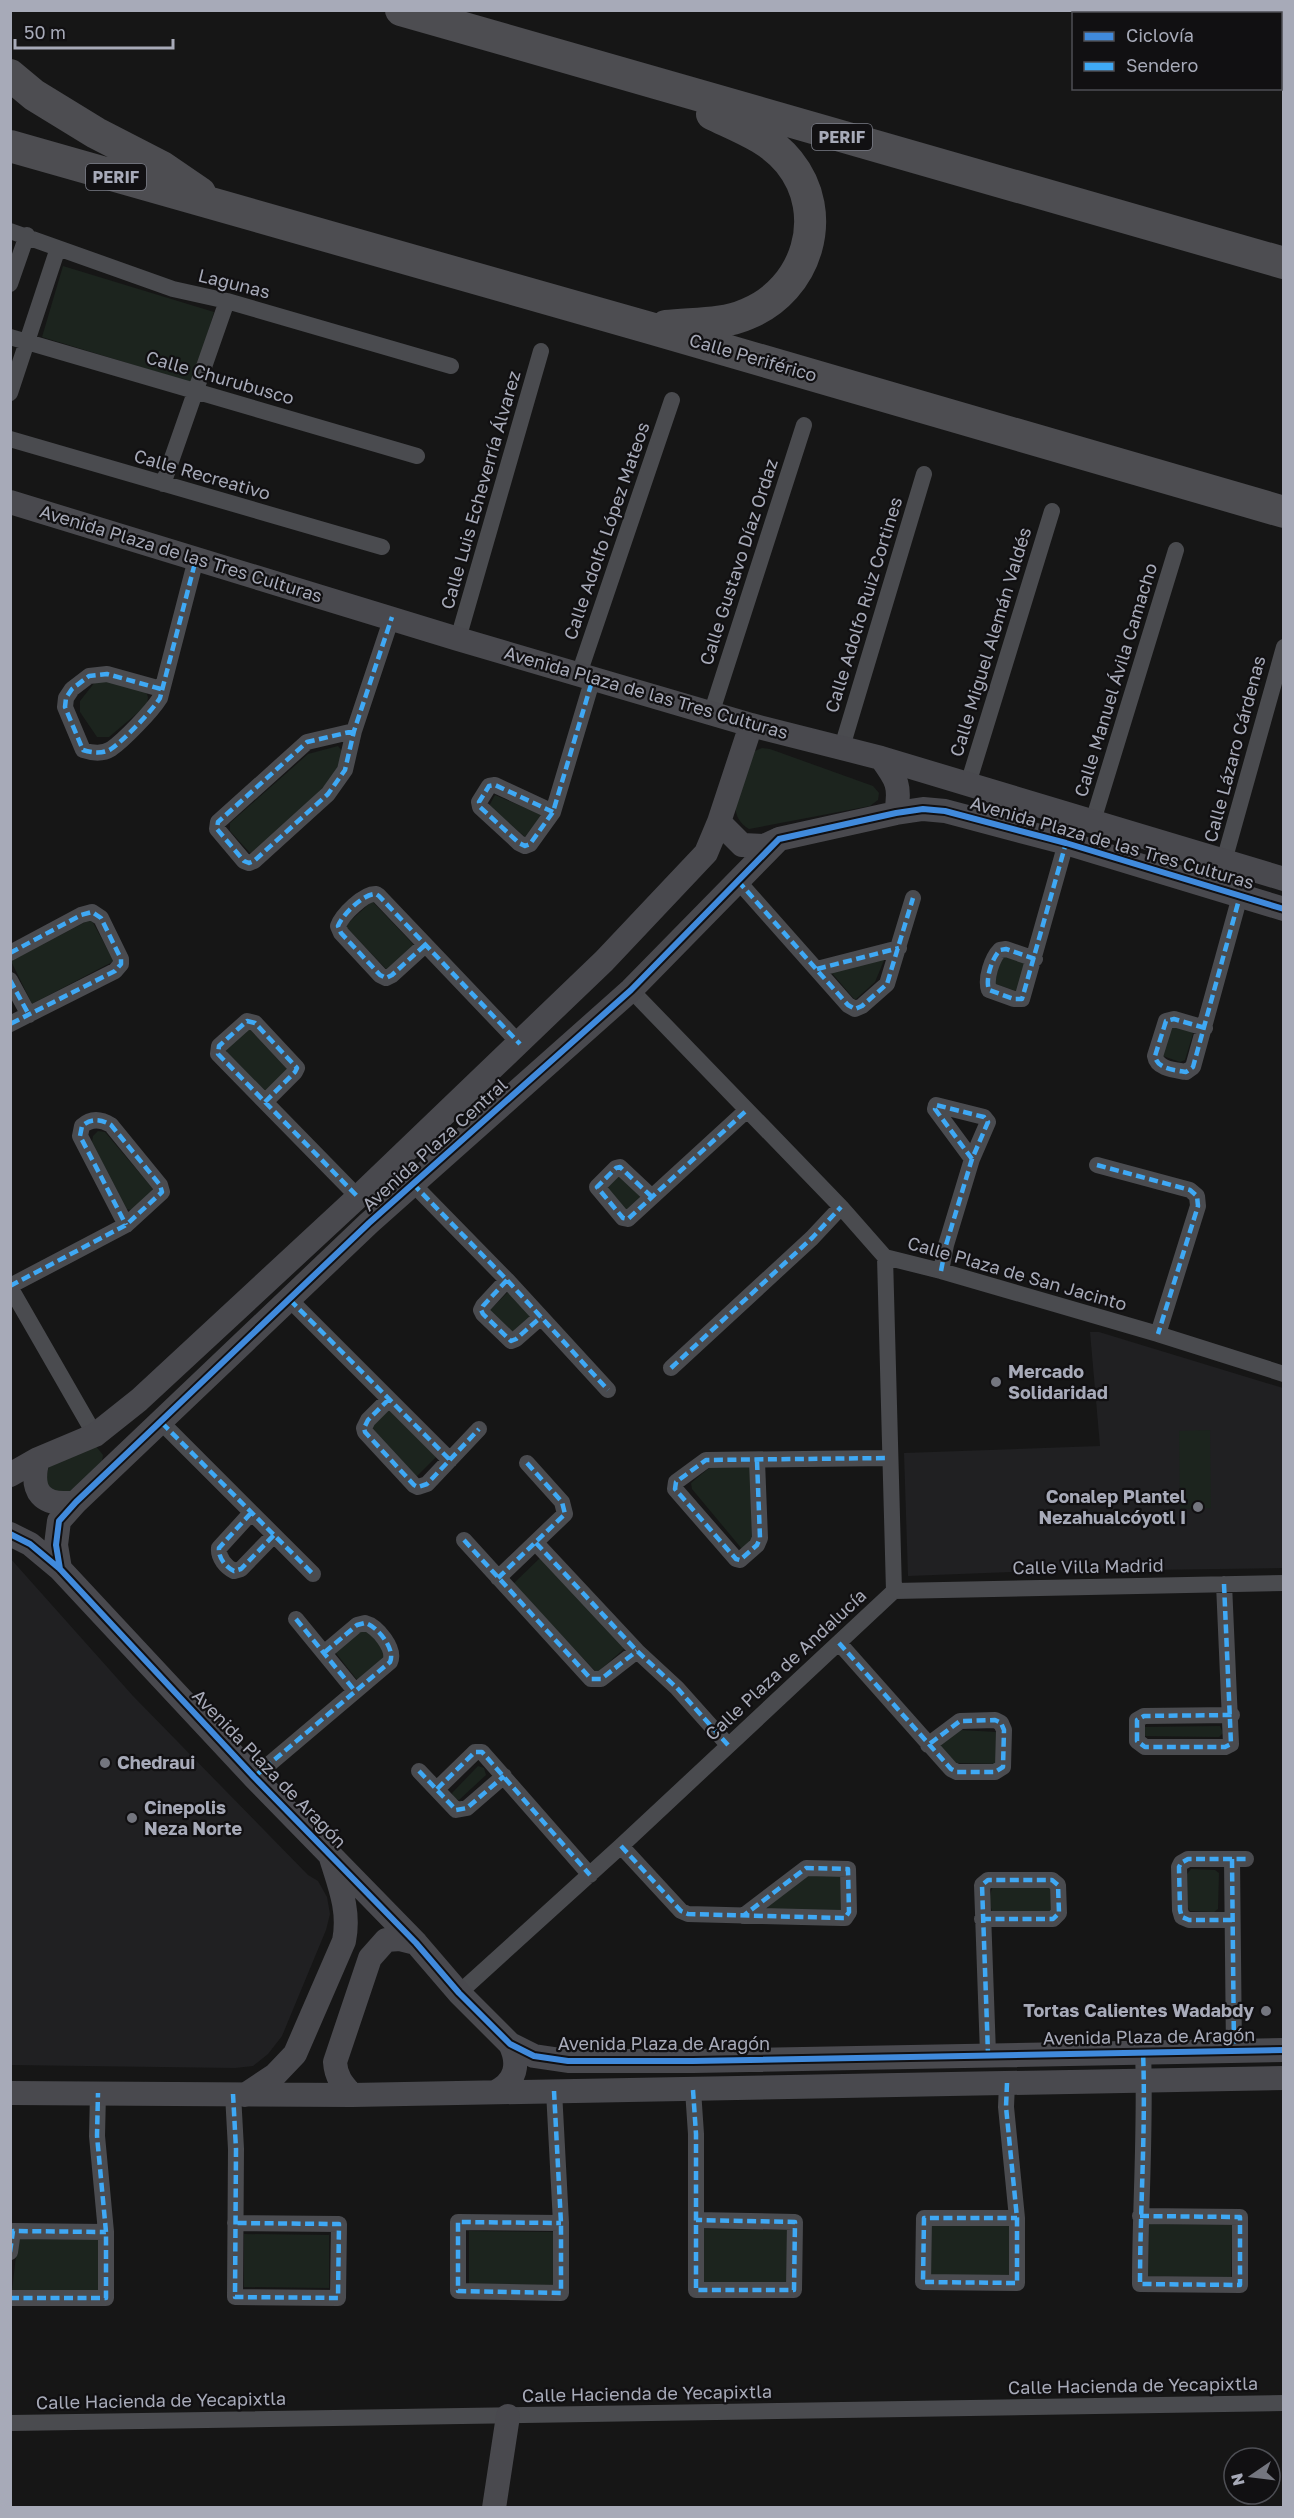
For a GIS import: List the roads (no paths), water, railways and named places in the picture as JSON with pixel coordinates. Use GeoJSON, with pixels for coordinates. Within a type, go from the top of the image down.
{"type":"FeatureCollection","features":[{"type":"Feature","properties":{"kind":"highway","name":"PERIF"},"geometry":{"type":"LineString","coordinates":[[401,10],[1284,263]]}},
{"type":"Feature","properties":{"kind":"highway","name":"Calle Periférico"},"geometry":{"type":"LineString","coordinates":[[10,75],[34,95],[96,132],[162,167],[221,208]]}},
{"type":"Feature","properties":{"kind":"highway"},"geometry":{"type":"LineString","coordinates":[[639,79],[764,140],[777,150],[798,176],[809,206],[810,223],[805,255],[798,272],[788,286],[760,308],[745,316],[727,320],[650,328]]}},
{"type":"Feature","properties":{"kind":"highway","name":"Calle Periférico"},"geometry":{"type":"LineString","coordinates":[[10,146],[1284,512]]}},
{"type":"Feature","properties":{"kind":"street","name":"Lagunas"},"geometry":{"type":"LineString","coordinates":[[19,233],[173,289],[227,301],[451,366]]}},
{"type":"Feature","properties":{"kind":"street"},"geometry":{"type":"LineString","coordinates":[[10,284],[19,233]]}},
{"type":"Feature","properties":{"kind":"street"},"geometry":{"type":"LineString","coordinates":[[10,393],[18,339],[58,248]]}},
{"type":"Feature","properties":{"kind":"street"},"geometry":{"type":"LineString","coordinates":[[163,484],[227,301]]}},
{"type":"Feature","properties":{"kind":"street","name":"Calle Churubusco"},"geometry":{"type":"LineString","coordinates":[[18,339],[417,456]]}},
{"type":"Feature","properties":{"kind":"street","name":"Calle Luis Echeverría Álvarez"},"geometry":{"type":"LineString","coordinates":[[458,639],[541,351]]}},
{"type":"Feature","properties":{"kind":"street","name":"Calle Adolfo López Mateos"},"geometry":{"type":"LineString","coordinates":[[553,812],[586,704],[586,676],[672,400]]}},
{"type":"Feature","properties":{"kind":"street","name":"Calle Gustavo Díaz Ordaz"},"geometry":{"type":"LineString","coordinates":[[712,711],[804,425]]}},
{"type":"Feature","properties":{"kind":"street","name":"Calle Recreativo"},"geometry":{"type":"LineString","coordinates":[[10,439],[382,547]]}},
{"type":"Feature","properties":{"kind":"street","name":"Calle Adolfo Ruiz Cortines"},"geometry":{"type":"LineString","coordinates":[[842,747],[924,474]]}},
{"type":"Feature","properties":{"kind":"street","name":"Avenida Plaza de las Tres Culturas"},"geometry":{"type":"LineString","coordinates":[[10,502],[458,639],[751,724],[881,758],[1284,879]]}},
{"type":"Feature","properties":{"kind":"street","name":"Calle Miguel Alemán Valdés"},"geometry":{"type":"LineString","coordinates":[[968,784],[1052,511]]}},
{"type":"Feature","properties":{"kind":"street","name":"Calle Manuel Ávila Camacho"},"geometry":{"type":"LineString","coordinates":[[1093,822],[1176,550]]}},
{"type":"Feature","properties":{"kind":"street"},"geometry":{"type":"LineString","coordinates":[[161,689],[107,674],[89,676],[72,689],[66,698],[64,707],[83,750],[99,753],[110,750],[154,708],[160,698],[195,559]]}},
{"type":"Feature","properties":{"kind":"street"},"geometry":{"type":"LineString","coordinates":[[354,731],[307,742],[218,822],[217,829],[244,861],[249,863],[254,861],[328,794],[345,770],[354,731],[392,617]]}},
{"type":"Feature","properties":{"kind":"street","name":"Calle Lázaro Cárdenas"},"geometry":{"type":"LineString","coordinates":[[1224,861],[1284,647]]}},
{"type":"Feature","properties":{"kind":"street","name":"Avenida Plaza Central"},"geometry":{"type":"LineString","coordinates":[[10,1475],[38,1459],[95,1435],[187,1357],[604,962],[706,853],[719,822],[751,724]]}},
{"type":"Feature","properties":{"kind":"street"},"geometry":{"type":"LineString","coordinates":[[719,822],[742,845],[764,846],[779,840],[896,813],[898,784],[881,758]]}},
{"type":"Feature","properties":{"kind":"street","name":"Avenida Plaza de las Tres Culturas"},"geometry":{"type":"LineString","coordinates":[[896,813],[922,809],[945,810],[1066,843],[1284,909]]}},
{"type":"Feature","properties":{"kind":"street","name":"Avenida Plaza Central"},"geometry":{"type":"LineString","coordinates":[[60,1569],[56,1545],[59,1521],[76,1503],[413,1184],[631,990],[779,840]]}},
{"type":"Feature","properties":{"kind":"street"},"geometry":{"type":"LineString","coordinates":[[1035,959],[1066,843]]}},
{"type":"Feature","properties":{"kind":"street"},"geometry":{"type":"LineString","coordinates":[[738,881],[848,1005],[855,1009],[887,984],[913,898]]}},
{"type":"Feature","properties":{"kind":"street"},"geometry":{"type":"LineString","coordinates":[[425,945],[386,978],[380,975],[356,950],[338,926],[340,920],[367,895],[373,893],[379,896],[520,1044]]}},
{"type":"Feature","properties":{"kind":"street"},"geometry":{"type":"LineString","coordinates":[[1204,1028],[1240,896]]}},
{"type":"Feature","properties":{"kind":"street"},"geometry":{"type":"LineString","coordinates":[[10,953],[81,915],[92,912],[101,918],[120,953],[121,964],[115,971],[10,1024]]}},
{"type":"Feature","properties":{"kind":"street"},"geometry":{"type":"LineString","coordinates":[[817,969],[899,948]]}},
{"type":"Feature","properties":{"kind":"street"},"geometry":{"type":"LineString","coordinates":[[10,980],[29,1015]]}},
{"type":"Feature","properties":{"kind":"street","name":"Calle Plaza de San Jacinto"},"geometry":{"type":"LineString","coordinates":[[631,990],[841,1207],[885,1257],[1158,1334],[1284,1374]]}},
{"type":"Feature","properties":{"kind":"street"},"geometry":{"type":"LineString","coordinates":[[265,1102],[297,1068],[255,1023],[247,1021],[219,1046],[217,1051],[220,1057],[358,1197]]}},
{"type":"Feature","properties":{"kind":"street"},"geometry":{"type":"LineString","coordinates":[[652,1197],[747,1110]]}},
{"type":"Feature","properties":{"kind":"street"},"geometry":{"type":"LineString","coordinates":[[112,1467],[114,1458],[112,1446],[103,1437],[95,1435],[10,1286],[126,1225],[160,1194],[162,1187],[111,1125],[104,1121],[91,1121],[82,1126],[80,1136],[126,1225]]}},
{"type":"Feature","properties":{"kind":"street"},"geometry":{"type":"LineString","coordinates":[[941,1271],[946,1245],[972,1159]]}},
{"type":"Feature","properties":{"kind":"street"},"geometry":{"type":"LineString","coordinates":[[1097,1165],[1190,1190],[1197,1196],[1198,1206],[1158,1334]]}},
{"type":"Feature","properties":{"kind":"street"},"geometry":{"type":"LineString","coordinates":[[413,1184],[507,1280],[608,1390]]}},
{"type":"Feature","properties":{"kind":"street"},"geometry":{"type":"LineString","coordinates":[[671,1368],[812,1238],[841,1207]]}},
{"type":"Feature","properties":{"kind":"street","name":"Calle Plaza de Andalucía"},"geometry":{"type":"LineString","coordinates":[[459,1993],[590,1875],[894,1591],[885,1257]]}},
{"type":"Feature","properties":{"kind":"street"},"geometry":{"type":"LineString","coordinates":[[507,1280],[483,1306],[481,1310],[483,1314],[511,1341],[541,1317]]}},
{"type":"Feature","properties":{"kind":"street"},"geometry":{"type":"LineString","coordinates":[[290,1300],[450,1460]]}},
{"type":"Feature","properties":{"kind":"street"},"geometry":{"type":"LineString","coordinates":[[389,1400],[368,1420],[364,1428],[365,1432],[411,1483],[418,1487],[427,1484],[479,1429]]}},
{"type":"Feature","properties":{"kind":"street"},"geometry":{"type":"LineString","coordinates":[[162,1423],[313,1574]]}},
{"type":"Feature","properties":{"kind":"street"},"geometry":{"type":"LineString","coordinates":[[758,1461],[760,1538],[757,1545],[740,1560],[736,1559],[676,1492],[675,1484],[706,1460],[889,1458]]}},
{"type":"Feature","properties":{"kind":"street"},"geometry":{"type":"LineString","coordinates":[[38,1459],[33,1477],[41,1495],[57,1505],[76,1503]]}},
{"type":"Feature","properties":{"kind":"street"},"geometry":{"type":"LineString","coordinates":[[498,1578],[564,1518],[566,1510],[562,1502],[527,1463]]}},
{"type":"Feature","properties":{"kind":"street"},"geometry":{"type":"LineString","coordinates":[[251,1513],[219,1548],[219,1555],[229,1568],[234,1571],[241,1569],[274,1535]]}},
{"type":"Feature","properties":{"kind":"street","name":"Avenida Plaza de Aragón"},"geometry":{"type":"LineString","coordinates":[[10,1534],[30,1544],[60,1569],[254,1777],[416,1943],[459,1993],[510,2044],[534,2056],[568,2061],[693,2061],[1284,2050]]}},
{"type":"Feature","properties":{"kind":"street"},"geometry":{"type":"LineString","coordinates":[[464,1540],[591,1679],[601,1679],[637,1651]]}},
{"type":"Feature","properties":{"kind":"street"},"geometry":{"type":"LineString","coordinates":[[536,1543],[637,1651],[677,1688],[728,1745]]}},
{"type":"Feature","properties":{"kind":"street","name":"Calle Villa Madrid"},"geometry":{"type":"LineString","coordinates":[[894,1591],[1284,1583]]}},
{"type":"Feature","properties":{"kind":"street"},"geometry":{"type":"LineString","coordinates":[[1224,1584],[1232,1715],[1232,1742],[1228,1747],[1145,1747],[1139,1744],[1136,1738],[1137,1720],[1144,1716],[1232,1715]]}},
{"type":"Feature","properties":{"kind":"street"},"geometry":{"type":"LineString","coordinates":[[296,1618],[355,1691]]}},
{"type":"Feature","properties":{"kind":"street"},"geometry":{"type":"LineString","coordinates":[[254,1777],[390,1662],[393,1655],[390,1647],[372,1626],[364,1623],[357,1625],[325,1652]]}},
{"type":"Feature","properties":{"kind":"street"},"geometry":{"type":"LineString","coordinates":[[839,1642],[928,1745],[954,1772],[995,1772],[1002,1767],[1004,1730],[995,1720],[960,1721],[928,1745]]}},
{"type":"Feature","properties":{"kind":"street"},"geometry":{"type":"LineString","coordinates":[[437,1789],[478,1751],[483,1752],[590,1875]]}},
{"type":"Feature","properties":{"kind":"street"},"geometry":{"type":"LineString","coordinates":[[419,1771],[456,1810],[460,1811],[467,1808],[504,1776]]}},
{"type":"Feature","properties":{"kind":"street"},"geometry":{"type":"LineString","coordinates":[[621,1846],[684,1914],[743,1916],[845,1918],[849,1912],[848,1869],[806,1868],[743,1916]]}},
{"type":"Feature","properties":{"kind":"street"},"geometry":{"type":"LineString","coordinates":[[239,2095],[274,2075],[295,2054],[344,1941],[347,1923],[345,1903],[329,1853]]}},
{"type":"Feature","properties":{"kind":"street"},"geometry":{"type":"LineString","coordinates":[[1232,1920],[1189,1920],[1182,1917],[1179,1867],[1184,1861],[1239,1859],[1232,1920],[1234,2052]]}},
{"type":"Feature","properties":{"kind":"street"},"geometry":{"type":"LineString","coordinates":[[982,1919],[1050,1920],[1056,1918],[1059,1913],[1059,1888],[1052,1880],[986,1881],[982,1886],[982,1919],[988,2054]]}},
{"type":"Feature","properties":{"kind":"street"},"geometry":{"type":"LineString","coordinates":[[352,2095],[338,2078],[335,2062],[370,1958],[386,1940],[400,1939],[416,1943]]}},
{"type":"Feature","properties":{"kind":"street"},"geometry":{"type":"LineString","coordinates":[[495,2092],[507,2086],[514,2071],[515,2054],[510,2044]]}},
{"type":"Feature","properties":{"kind":"street"},"geometry":{"type":"LineString","coordinates":[[1140,2216],[1240,2217],[1240,2285],[1140,2284],[1140,2216],[1144,2080],[1143,2051]]}},
{"type":"Feature","properties":{"kind":"street"},"geometry":{"type":"LineString","coordinates":[[10,2093],[352,2095],[1284,2078]]}},
{"type":"Feature","properties":{"kind":"street"},"geometry":{"type":"LineString","coordinates":[[1007,2083],[1006,2107],[1017,2218],[1017,2283],[922,2282],[924,2218],[1017,2218]]}},
{"type":"Feature","properties":{"kind":"street"},"geometry":{"type":"LineString","coordinates":[[693,2090],[696,2134],[696,2220],[696,2290],[794,2290],[795,2222],[696,2220]]}},
{"type":"Feature","properties":{"kind":"street"},"geometry":{"type":"LineString","coordinates":[[554,2091],[561,2223],[561,2293],[458,2291],[458,2222],[561,2223]]}},
{"type":"Feature","properties":{"kind":"street"},"geometry":{"type":"LineString","coordinates":[[10,2298],[106,2298],[106,2232],[97,2136],[98,2092]]}},
{"type":"Feature","properties":{"kind":"street"},"geometry":{"type":"LineString","coordinates":[[236,2223],[339,2224],[338,2298],[235,2297],[236,2223],[239,2095]]}},
{"type":"Feature","properties":{"kind":"street"},"geometry":{"type":"LineString","coordinates":[[10,2252],[13,2231],[106,2232]]}},
{"type":"Feature","properties":{"kind":"street","name":"Calle Hacienda de Yecapixtla"},"geometry":{"type":"LineString","coordinates":[[10,2423],[1284,2403]]}},
{"type":"Feature","properties":{"kind":"street"},"geometry":{"type":"LineString","coordinates":[[494,2508],[508,2416]]}},
{"type":"Feature","properties":{"kind":"place","name":"Mercado Solidaridad"},"geometry":{"type":"Point","coordinates":[996,1382]}},
{"type":"Feature","properties":{"kind":"place","name":"Conalep Plantel Nezahualcóyotl I"},"geometry":{"type":"Point","coordinates":[1198,1507]}},
{"type":"Feature","properties":{"kind":"place","name":"Chedraui"},"geometry":{"type":"Point","coordinates":[105,1763]}},
{"type":"Feature","properties":{"kind":"place","name":"Cinepolis Neza Norte"},"geometry":{"type":"Point","coordinates":[132,1818]}},
{"type":"Feature","properties":{"kind":"place","name":"Tortas Calientes Wadabdy"},"geometry":{"type":"Point","coordinates":[1266,2011]}}]}
